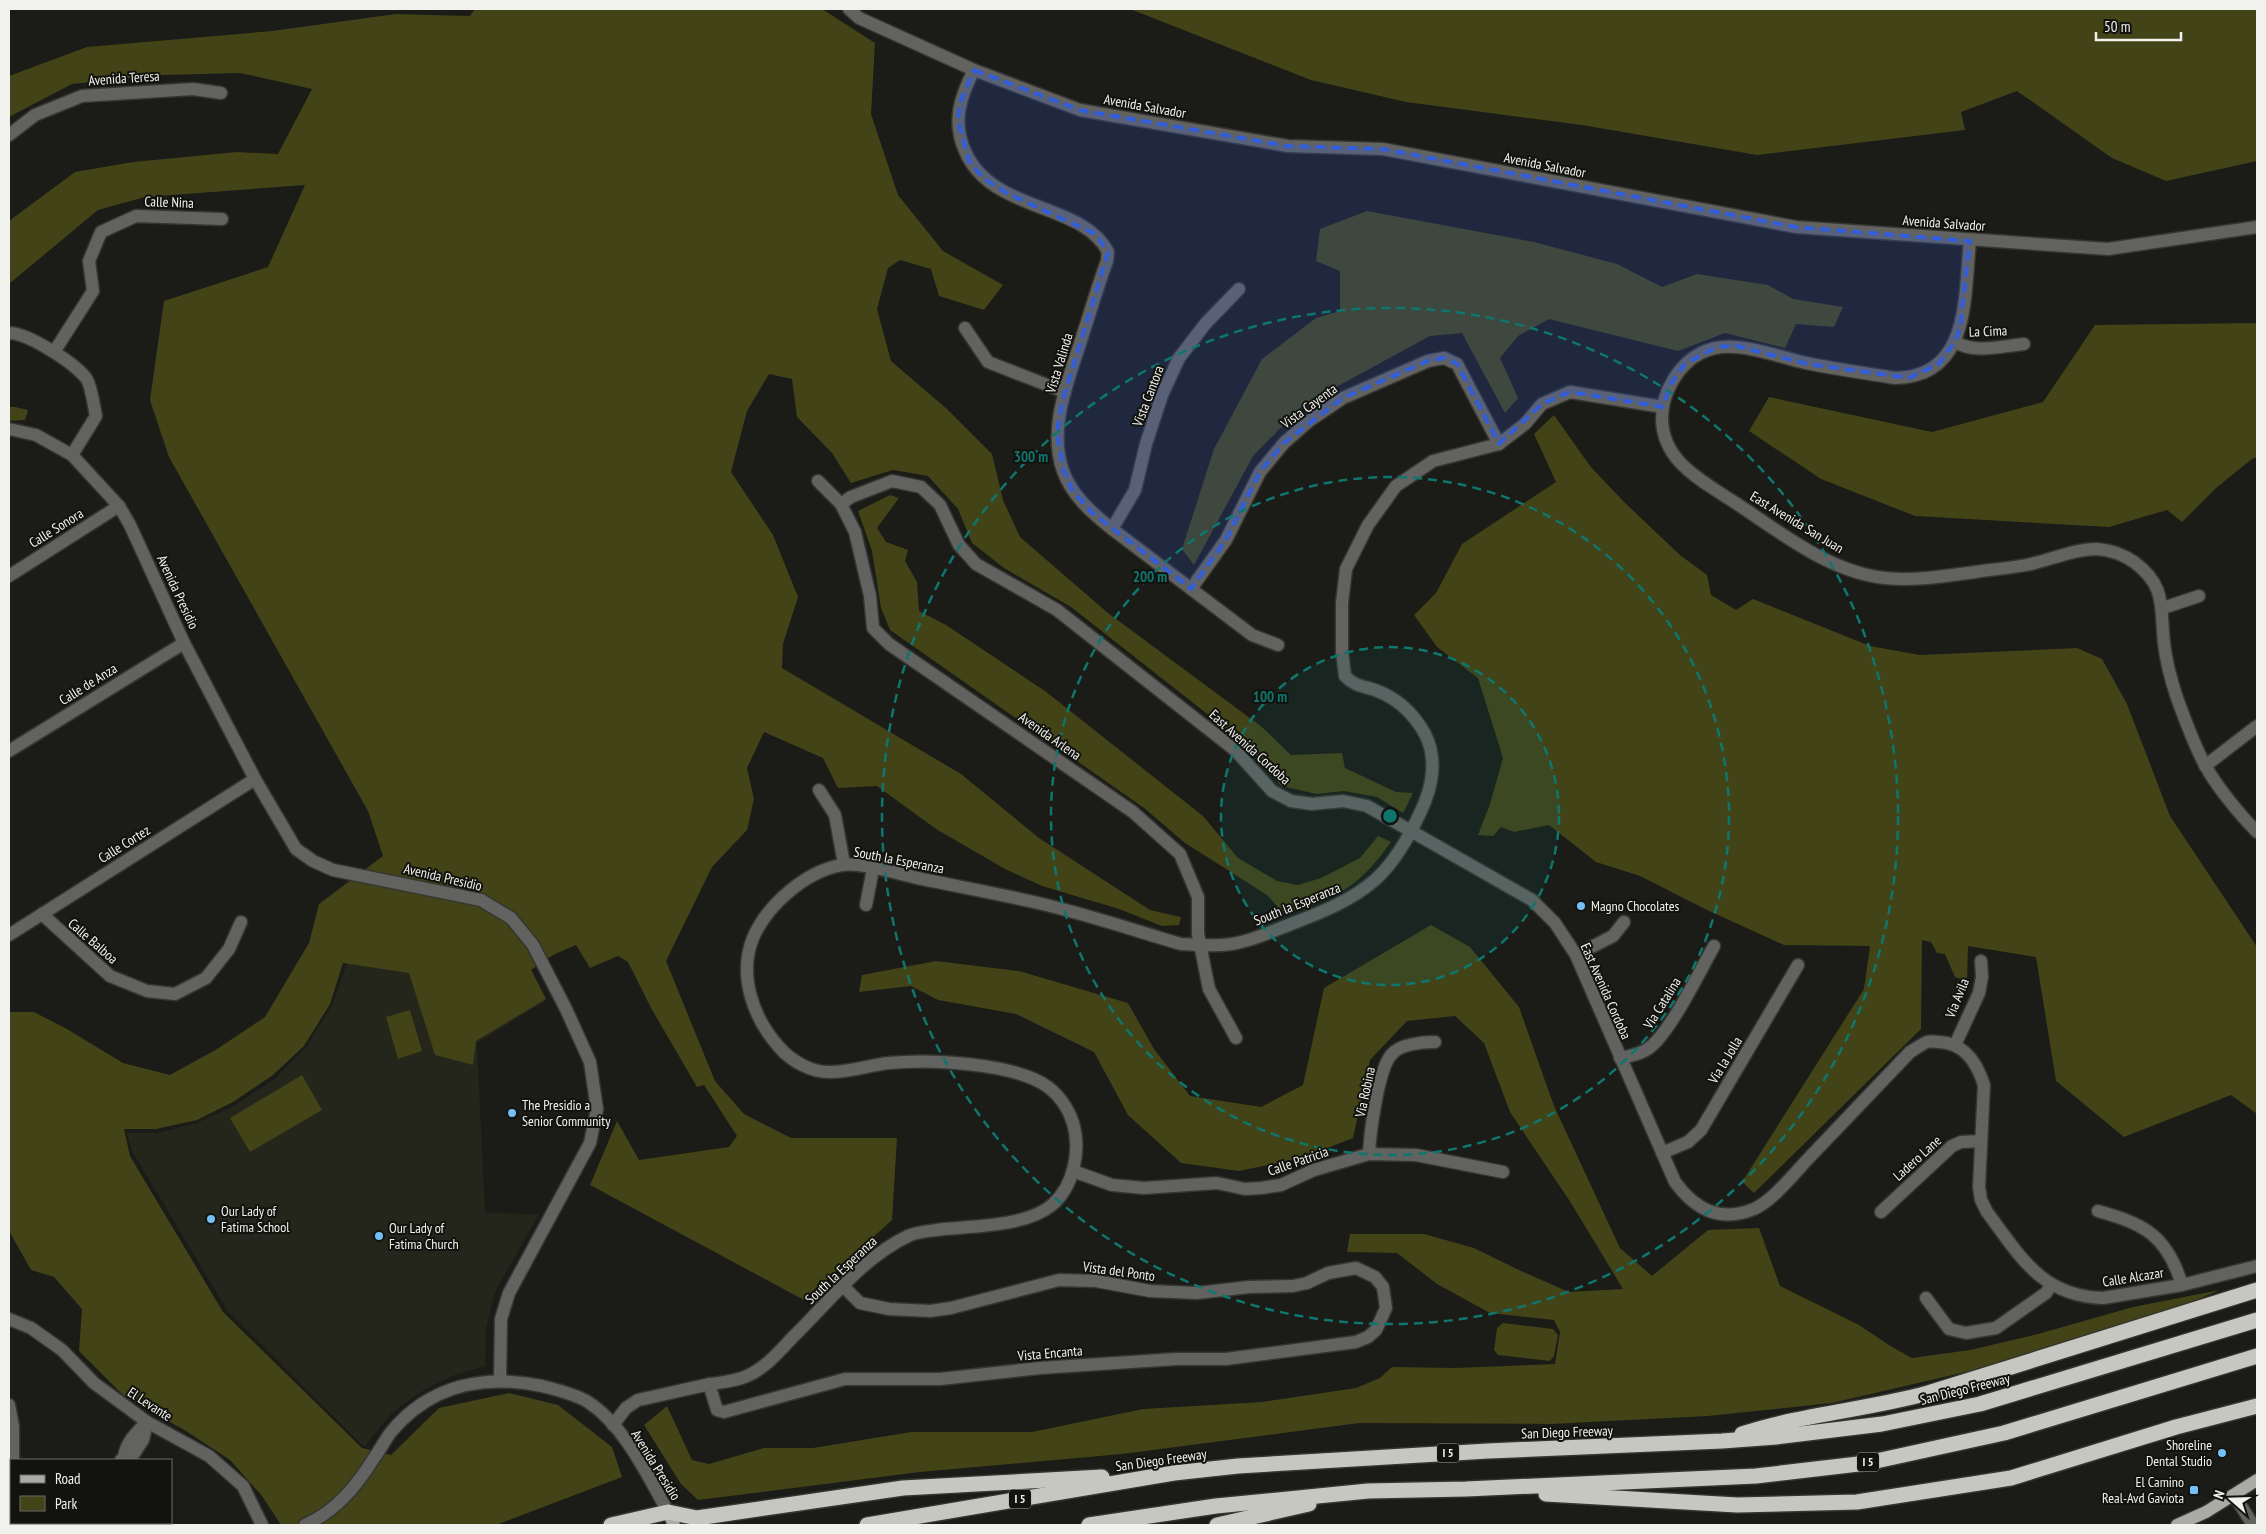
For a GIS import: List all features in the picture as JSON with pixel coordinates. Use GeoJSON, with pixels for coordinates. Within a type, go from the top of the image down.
{"type":"FeatureCollection","features":[{"type":"Feature","properties":{"kind":"highway"},"geometry":{"type":"LineString","coordinates":[[1722,1441],[1776,1422],[1876,1406],[1928,1393],[2257,1290]]}},
{"type":"Feature","properties":{"kind":"highway","name":"San Diego Freeway"},"geometry":{"type":"LineString","coordinates":[[867,1525],[1174,1473],[1238,1466],[1488,1450],[1722,1441],[1776,1437],[1882,1424],[1980,1404],[2257,1320]]}},
{"type":"Feature","properties":{"kind":"highway","name":"I 5"},"geometry":{"type":"LineString","coordinates":[[1089,1525],[1216,1506],[1368,1491],[1466,1489],[1756,1476],[1867,1463],[2004,1433],[2257,1356]]}},
{"type":"Feature","properties":{"kind":"highway"},"geometry":{"type":"LineString","coordinates":[[1466,1489],[1737,1505],[1857,1502],[2011,1478],[2176,1427],[2257,1406]]}},
{"type":"Feature","properties":{"kind":"highway"},"geometry":{"type":"LineString","coordinates":[[611,1525],[697,1518],[903,1488],[1174,1473]]}},
{"type":"Feature","properties":{"kind":"highway"},"geometry":{"type":"LineString","coordinates":[[1217,1525],[1368,1491]]}},
{"type":"Feature","properties":{"kind":"main road"},"geometry":{"type":"LineString","coordinates":[[2178,1525],[2234,1495],[2257,1480]]}},
{"type":"Feature","properties":{"kind":"street","name":"Avenida Salvador"},"geometry":{"type":"LineString","coordinates":[[849,9],[860,18],[974,70],[1080,110],[1288,146],[1383,149],[1796,227],[1970,241],[2108,249],[2146,245],[2257,227]]}},
{"type":"Feature","properties":{"kind":"street","name":"Vista Valinda"},"geometry":{"type":"LineString","coordinates":[[974,70],[960,102],[958,121],[961,144],[969,162],[984,179],[1008,194],[1074,222],[1095,234],[1108,252],[1107,261],[1065,392],[1057,432],[1063,470],[1072,490],[1091,512],[1112,529],[1252,635],[1278,645]]}},
{"type":"Feature","properties":{"kind":"street","name":"Avenida Teresa"},"geometry":{"type":"LineString","coordinates":[[9,135],[35,115],[82,96],[193,89],[221,93]]}},
{"type":"Feature","properties":{"kind":"street","name":"Calle Nina"},"geometry":{"type":"LineString","coordinates":[[54,352],[93,291],[90,261],[101,232],[136,216],[222,218]]}},
{"type":"Feature","properties":{"kind":"street","name":"East Avenida San Juan"},"geometry":{"type":"LineString","coordinates":[[1970,241],[1960,328],[1955,342],[1939,364],[1926,372],[1909,378],[1895,378],[1807,364],[1736,346],[1717,347],[1705,351],[1685,364],[1671,384],[1663,407],[1663,432],[1667,444],[1682,466],[1824,559],[1846,568],[1886,578],[1932,578],[2031,564],[2078,551],[2099,549],[2122,555],[2145,572],[2157,587],[2163,608],[2164,642],[2169,672],[2176,696],[2205,766],[2257,832]]}},
{"type":"Feature","properties":{"kind":"street","name":"Vista Cantora"},"geometry":{"type":"LineString","coordinates":[[1112,529],[1135,490],[1146,444],[1162,395],[1179,358],[1206,323],[1239,289]]}},
{"type":"Feature","properties":{"kind":"street"},"geometry":{"type":"LineString","coordinates":[[965,328],[988,362],[1065,392]]}},
{"type":"Feature","properties":{"kind":"street"},"geometry":{"type":"LineString","coordinates":[[9,333],[19,333],[54,352],[87,379],[96,416],[72,455]]}},
{"type":"Feature","properties":{"kind":"street","name":"La Cima"},"geometry":{"type":"LineString","coordinates":[[1955,342],[1963,347],[1980,349],[2024,344]]}},
{"type":"Feature","properties":{"kind":"street","name":"Vista Cayenta"},"geometry":{"type":"LineString","coordinates":[[1191,589],[1226,540],[1260,472],[1284,443],[1310,421],[1343,398],[1428,360],[1444,358],[1457,364],[1499,444]]}},
{"type":"Feature","properties":{"kind":"street"},"geometry":{"type":"LineString","coordinates":[[1499,444],[1525,424],[1542,404],[1570,392],[1663,407]]}},
{"type":"Feature","properties":{"kind":"street","name":"Avenida Presidio"},"geometry":{"type":"LineString","coordinates":[[9,429],[36,435],[72,455],[119,506],[130,525],[184,643],[255,779],[296,849],[312,861],[333,870],[481,900],[511,918],[534,945],[566,1008],[590,1062],[597,1109],[590,1143],[509,1294],[501,1318],[500,1380],[561,1391],[588,1402],[613,1425],[644,1469],[671,1519]]}},
{"type":"Feature","properties":{"kind":"street","name":"South la Esperanza"},"geometry":{"type":"LineString","coordinates":[[613,1425],[626,1408],[638,1400],[748,1376],[761,1368],[886,1246],[915,1233],[1013,1221],[1038,1213],[1052,1205],[1062,1193],[1073,1171],[1077,1144],[1073,1123],[1065,1106],[1052,1089],[1038,1080],[993,1068],[916,1061],[885,1063],[821,1072],[799,1064],[780,1049],[764,1026],[746,980],[747,956],[754,934],[789,890],[805,880],[844,864],[1041,903],[1181,944],[1200,946],[1240,943],[1326,911],[1355,896],[1376,879],[1411,832],[1432,780],[1431,757],[1426,735],[1408,709],[1393,698],[1357,686],[1345,676],[1342,652],[1342,603],[1346,569],[1368,525],[1396,486],[1433,461],[1499,444]]}},
{"type":"Feature","properties":{"kind":"street","name":"Avenida Arlena"},"geometry":{"type":"LineString","coordinates":[[818,481],[841,504],[855,532],[862,559],[873,628],[889,644],[1133,812],[1180,854],[1198,897],[1200,946],[1209,989],[1236,1038]]}},
{"type":"Feature","properties":{"kind":"street","name":"East Avenida Cordoba"},"geometry":{"type":"LineString","coordinates":[[841,504],[851,496],[892,481],[921,487],[940,505],[959,545],[976,564],[1057,610],[1235,750],[1272,790],[1291,801],[1312,804],[1343,801],[1367,806],[1532,900],[1555,923],[1576,955],[1675,1182],[1687,1199],[1704,1210],[1720,1214],[1754,1208],[1785,1183],[1910,1052],[1927,1042],[1954,1045]]}},
{"type":"Feature","properties":{"kind":"street","name":"Calle Sonora"},"geometry":{"type":"LineString","coordinates":[[9,576],[119,506]]}},
{"type":"Feature","properties":{"kind":"street"},"geometry":{"type":"LineString","coordinates":[[2163,608],[2199,596]]}},
{"type":"Feature","properties":{"kind":"street","name":"Calle de Anza"},"geometry":{"type":"LineString","coordinates":[[9,751],[184,643]]}},
{"type":"Feature","properties":{"kind":"street"},"geometry":{"type":"LineString","coordinates":[[2205,766],[2257,726]]}},
{"type":"Feature","properties":{"kind":"street","name":"Calle Cortez"},"geometry":{"type":"LineString","coordinates":[[9,935],[255,779]]}},
{"type":"Feature","properties":{"kind":"street"},"geometry":{"type":"LineString","coordinates":[[819,790],[835,815],[844,864]]}},
{"type":"Feature","properties":{"kind":"street"},"geometry":{"type":"LineString","coordinates":[[866,905],[873,869]]}},
{"type":"Feature","properties":{"kind":"street","name":"Calle Balboa"},"geometry":{"type":"LineString","coordinates":[[42,914],[110,976],[147,991],[175,994],[206,978],[228,949],[241,922]]}},
{"type":"Feature","properties":{"kind":"street"},"geometry":{"type":"LineString","coordinates":[[1576,955],[1613,936],[1624,922]]}},
{"type":"Feature","properties":{"kind":"street","name":"Via Catalina"},"geometry":{"type":"LineString","coordinates":[[1620,1058],[1632,1056],[1648,1048],[1662,1036],[1714,946]]}},
{"type":"Feature","properties":{"kind":"street","name":"Via Avila"},"geometry":{"type":"LineString","coordinates":[[1954,1045],[1978,993],[1982,977],[1981,961]]}},
{"type":"Feature","properties":{"kind":"street","name":"Via la Jolla"},"geometry":{"type":"LineString","coordinates":[[1662,1153],[1688,1142],[1701,1130],[1798,965]]}},
{"type":"Feature","properties":{"kind":"street","name":"Via Robina"},"geometry":{"type":"LineString","coordinates":[[1369,1154],[1383,1070],[1392,1053],[1417,1043],[1435,1042]]}},
{"type":"Feature","properties":{"kind":"street"},"geometry":{"type":"LineString","coordinates":[[1926,1298],[1949,1329],[1966,1333],[1996,1328],[2046,1293],[2051,1285],[2036,1275],[1987,1212],[1981,1200],[1979,1187],[1980,1141],[1984,1085],[1979,1070],[1970,1056],[1954,1045]]}},
{"type":"Feature","properties":{"kind":"street","name":"Ladero Lane"},"geometry":{"type":"LineString","coordinates":[[1881,1212],[1952,1146],[1961,1142],[1980,1141]]}},
{"type":"Feature","properties":{"kind":"street","name":"Calle Patricia"},"geometry":{"type":"LineString","coordinates":[[1073,1171],[1112,1184],[1144,1188],[1217,1183],[1245,1189],[1281,1185],[1314,1170],[1369,1154],[1416,1155],[1503,1172]]}},
{"type":"Feature","properties":{"kind":"street"},"geometry":{"type":"LineString","coordinates":[[2098,1211],[2130,1220],[2149,1230],[2167,1253],[2177,1270],[2182,1285]]}},
{"type":"Feature","properties":{"kind":"street","name":"Calle Alcazar"},"geometry":{"type":"LineString","coordinates":[[2051,1285],[2090,1298],[2103,1298],[2182,1285],[2257,1266]]}},
{"type":"Feature","properties":{"kind":"street","name":"Vista del Ponto"},"geometry":{"type":"LineString","coordinates":[[843,1286],[860,1302],[889,1309],[930,1311],[951,1308],[1059,1280],[1096,1281],[1150,1292],[1197,1293],[1249,1287],[1293,1286],[1307,1283],[1328,1272],[1356,1268],[1375,1277],[1383,1287],[1386,1296]]}},
{"type":"Feature","properties":{"kind":"street","name":"Vista Encanta"},"geometry":{"type":"LineString","coordinates":[[709,1384],[718,1410],[724,1412],[845,1379],[940,1379],[1040,1368],[1226,1359],[1274,1354],[1356,1342],[1368,1337],[1376,1330],[1382,1319],[1386,1308],[1386,1296]]}},
{"type":"Feature","properties":{"kind":"street","name":"El Levante"},"geometry":{"type":"LineString","coordinates":[[12,1323],[30,1328],[62,1350],[94,1383],[147,1422],[209,1456],[243,1486],[262,1525]]}},
{"type":"Feature","properties":{"kind":"street"},"geometry":{"type":"LineString","coordinates":[[304,1525],[327,1513],[344,1499],[361,1479],[391,1432],[432,1397],[464,1384],[500,1380]]}},
{"type":"Feature","properties":{"kind":"street"},"geometry":{"type":"LineString","coordinates":[[9,1405],[14,1426],[13,1459]]}},
{"type":"Feature","properties":{"kind":"street"},"geometry":{"type":"LineString","coordinates":[[122,1459],[133,1455],[143,1440],[147,1422]]}},
{"type":"Feature","properties":{"kind":"street"},"geometry":{"type":"LineString","coordinates":[[2234,1495],[2253,1525]]}},
{"type":"Feature","properties":{"kind":"highlighted area"},"geometry":{"type":"Polygon","coordinates":[[[974,70],[1080,110],[1288,146],[1383,149],[1796,227],[1970,241],[1960,329],[1955,342],[1939,364],[1909,378],[1807,364],[1736,346],[1717,347],[1685,364],[1671,384],[1663,407],[1570,392],[1542,404],[1499,444],[1457,364],[1444,358],[1428,361],[1343,398],[1284,443],[1260,472],[1226,540],[1191,589],[1091,512],[1072,490],[1063,470],[1057,432],[1062,402],[1108,252],[1095,234],[1008,194],[984,179],[969,162],[958,121],[960,102],[974,70]]]}},
{"type":"Feature","properties":{"kind":"shaded area"},"geometry":{"type":"Polygon","coordinates":[[[516,939],[547,1000],[477,1043],[485,1213],[539,1214],[495,1292],[486,1328],[485,1366],[452,1376],[419,1393],[392,1413],[364,1447],[228,1311],[132,1151],[127,1133],[157,1133],[197,1123],[235,1105],[275,1079],[307,1046],[333,1003],[355,940],[516,939]]]}},
{"type":"Feature","properties":{"kind":"green space"},"geometry":{"type":"Polygon","coordinates":[[[475,9],[822,9],[875,43],[871,114],[898,195],[943,251],[1003,285],[984,310],[939,296],[931,269],[900,260],[888,268],[877,309],[891,361],[947,409],[992,454],[1003,500],[1020,537],[1108,613],[1262,727],[1291,755],[1342,753],[1345,768],[1396,792],[1413,793],[1403,813],[1377,797],[1344,791],[1317,794],[1281,786],[1258,757],[1220,724],[1071,607],[1004,568],[972,543],[958,509],[928,476],[893,470],[851,483],[832,453],[797,417],[792,379],[769,374],[747,411],[731,472],[773,535],[798,597],[783,644],[782,668],[961,774],[1039,838],[1150,910],[1181,917],[1179,925],[1162,926],[1119,909],[1042,886],[1005,869],[936,829],[877,786],[838,788],[823,758],[764,732],[747,768],[754,799],[747,830],[712,867],[666,961],[715,1081],[744,1114],[791,1138],[897,1138],[892,1220],[804,1300],[590,1185],[617,1121],[639,1160],[729,1147],[737,1136],[704,1085],[697,1087],[651,1008],[628,962],[618,956],[590,968],[576,945],[553,955],[531,970],[546,999],[476,1041],[473,1065],[435,1055],[409,973],[343,963],[330,1004],[304,1046],[273,1075],[233,1102],[197,1120],[156,1129],[124,1129],[130,1156],[223,1312],[362,1448],[391,1455],[439,1408],[509,1393],[558,1405],[612,1447],[622,1477],[496,1525],[281,1525],[262,1496],[230,1460],[186,1431],[124,1396],[79,1351],[82,1309],[54,1277],[31,1270],[9,1231],[9,1012],[34,1012],[67,1029],[123,1063],[170,1075],[217,1049],[265,1017],[309,943],[319,904],[383,856],[368,811],[169,457],[150,400],[164,301],[268,267],[305,185],[145,197],[98,210],[9,284],[9,221],[75,172],[133,162],[237,152],[278,154],[312,89],[240,73],[163,75],[72,84],[9,117],[9,76],[87,47],[272,31],[396,14],[470,16],[475,9]]]}},
{"type":"Feature","properties":{"kind":"green space"},"geometry":{"type":"Polygon","coordinates":[[[1130,9],[2257,9],[2257,161],[2166,181],[2112,158],[2017,91],[1961,112],[1965,130],[1757,155],[1582,125],[1406,102],[1311,80],[1130,9]]]}},
{"type":"Feature","properties":{"kind":"green space"},"geometry":{"type":"Polygon","coordinates":[[[1367,211],[1534,242],[1617,264],[1662,287],[1697,274],[1768,285],[1793,299],[1843,307],[1834,327],[1796,324],[1785,348],[1725,333],[1678,351],[1549,319],[1518,336],[1500,358],[1518,398],[1505,413],[1462,333],[1430,336],[1303,405],[1253,456],[1194,565],[1182,549],[1214,449],[1262,359],[1316,318],[1340,311],[1340,271],[1316,261],[1320,229],[1367,211]]]}},
{"type":"Feature","properties":{"kind":"green space"},"geometry":{"type":"Polygon","coordinates":[[[2257,323],[2257,457],[2216,488],[2182,522],[2167,510],[2109,527],[1915,516],[1821,479],[1749,431],[1769,397],[1932,432],[2043,402],[2095,325],[2257,323]]]}},
{"type":"Feature","properties":{"kind":"green space"},"geometry":{"type":"Polygon","coordinates":[[[9,407],[28,410],[25,420],[9,421],[9,407]]]}},
{"type":"Feature","properties":{"kind":"green space"},"geometry":{"type":"Polygon","coordinates":[[[1554,415],[1590,466],[1624,502],[1680,555],[1707,575],[1711,595],[1736,610],[1753,599],[1870,646],[1920,655],[2077,648],[2102,659],[2127,704],[2170,816],[2257,947],[2257,1114],[2231,1095],[2124,1137],[2056,1081],[2036,957],[1968,946],[1967,981],[1955,977],[1945,954],[1937,953],[1931,942],[1922,940],[1921,1029],[1754,1193],[1742,1182],[1864,989],[1870,946],[1784,945],[1707,910],[1640,876],[1596,862],[1549,825],[1514,832],[1501,827],[1493,836],[1478,835],[1490,804],[1503,758],[1478,678],[1437,647],[1414,615],[1436,593],[1462,544],[1556,482],[1534,434],[1554,415]]]}},
{"type":"Feature","properties":{"kind":"green space"},"geometry":{"type":"Polygon","coordinates":[[[890,495],[899,498],[877,528],[886,542],[908,550],[905,561],[917,582],[919,611],[946,625],[1045,691],[1203,816],[1238,858],[1277,881],[1298,885],[1321,878],[1360,858],[1378,836],[1391,842],[1368,871],[1357,881],[1333,896],[1284,914],[1267,895],[1185,843],[1144,808],[890,630],[881,608],[872,551],[858,511],[890,495]]]}},
{"type":"Feature","properties":{"kind":"green space"},"geometry":{"type":"Polygon","coordinates":[[[1431,925],[1470,947],[1519,1007],[1554,1106],[1620,1248],[1652,1276],[1708,1230],[1759,1228],[1780,1286],[1859,1325],[1912,1358],[1970,1350],[2038,1334],[2133,1307],[2220,1290],[2180,1307],[1970,1371],[1832,1403],[1708,1416],[1552,1424],[1359,1423],[1122,1454],[920,1472],[698,1500],[681,1484],[644,1425],[667,1406],[692,1460],[709,1464],[764,1448],[813,1448],[911,1432],[1032,1432],[1143,1409],[1262,1402],[1356,1388],[1380,1378],[1392,1367],[1455,1368],[1555,1364],[1560,1332],[1554,1320],[1490,1313],[1437,1284],[1397,1253],[1347,1252],[1350,1234],[1424,1234],[1474,1248],[1569,1292],[1623,1289],[1571,1203],[1510,1112],[1484,1043],[1455,1016],[1407,1021],[1370,1060],[1353,1138],[1302,1158],[1239,1171],[1181,1163],[1128,1115],[1094,1052],[1016,1014],[938,1000],[911,986],[859,992],[862,975],[936,961],[1019,971],[1128,1003],[1154,1049],[1190,1096],[1261,1107],[1303,1085],[1324,988],[1431,925]]]}},
{"type":"Feature","properties":{"kind":"green space"},"geometry":{"type":"Polygon","coordinates":[[[410,1010],[422,1051],[398,1059],[386,1017],[410,1010]]]}},
{"type":"Feature","properties":{"kind":"green space"},"geometry":{"type":"Polygon","coordinates":[[[302,1075],[322,1110],[250,1152],[230,1118],[302,1075]]]}},
{"type":"Feature","properties":{"kind":"green space"},"geometry":{"type":"Polygon","coordinates":[[[1503,1323],[1553,1329],[1558,1335],[1554,1356],[1550,1361],[1498,1355],[1494,1350],[1497,1328],[1503,1323]]]}},
{"type":"Feature","properties":{"kind":"place","name":"Magno Chocolates"},"geometry":{"type":"Point","coordinates":[1581,906]}},
{"type":"Feature","properties":{"kind":"place","name":"The Presidio a Senior Community"},"geometry":{"type":"Point","coordinates":[512,1113]}},
{"type":"Feature","properties":{"kind":"place","name":"Our Lady of Fatima School"},"geometry":{"type":"Point","coordinates":[211,1219]}},
{"type":"Feature","properties":{"kind":"place","name":"Our Lady of Fatima Church"},"geometry":{"type":"Point","coordinates":[379,1236]}},
{"type":"Feature","properties":{"kind":"place","name":"Shoreline Dental Studio"},"geometry":{"type":"Point","coordinates":[2222,1453]}},
{"type":"Feature","properties":{"kind":"place","name":"El Camino Real-Avd Gaviota"},"geometry":{"type":"Point","coordinates":[2194,1490]}}]}
